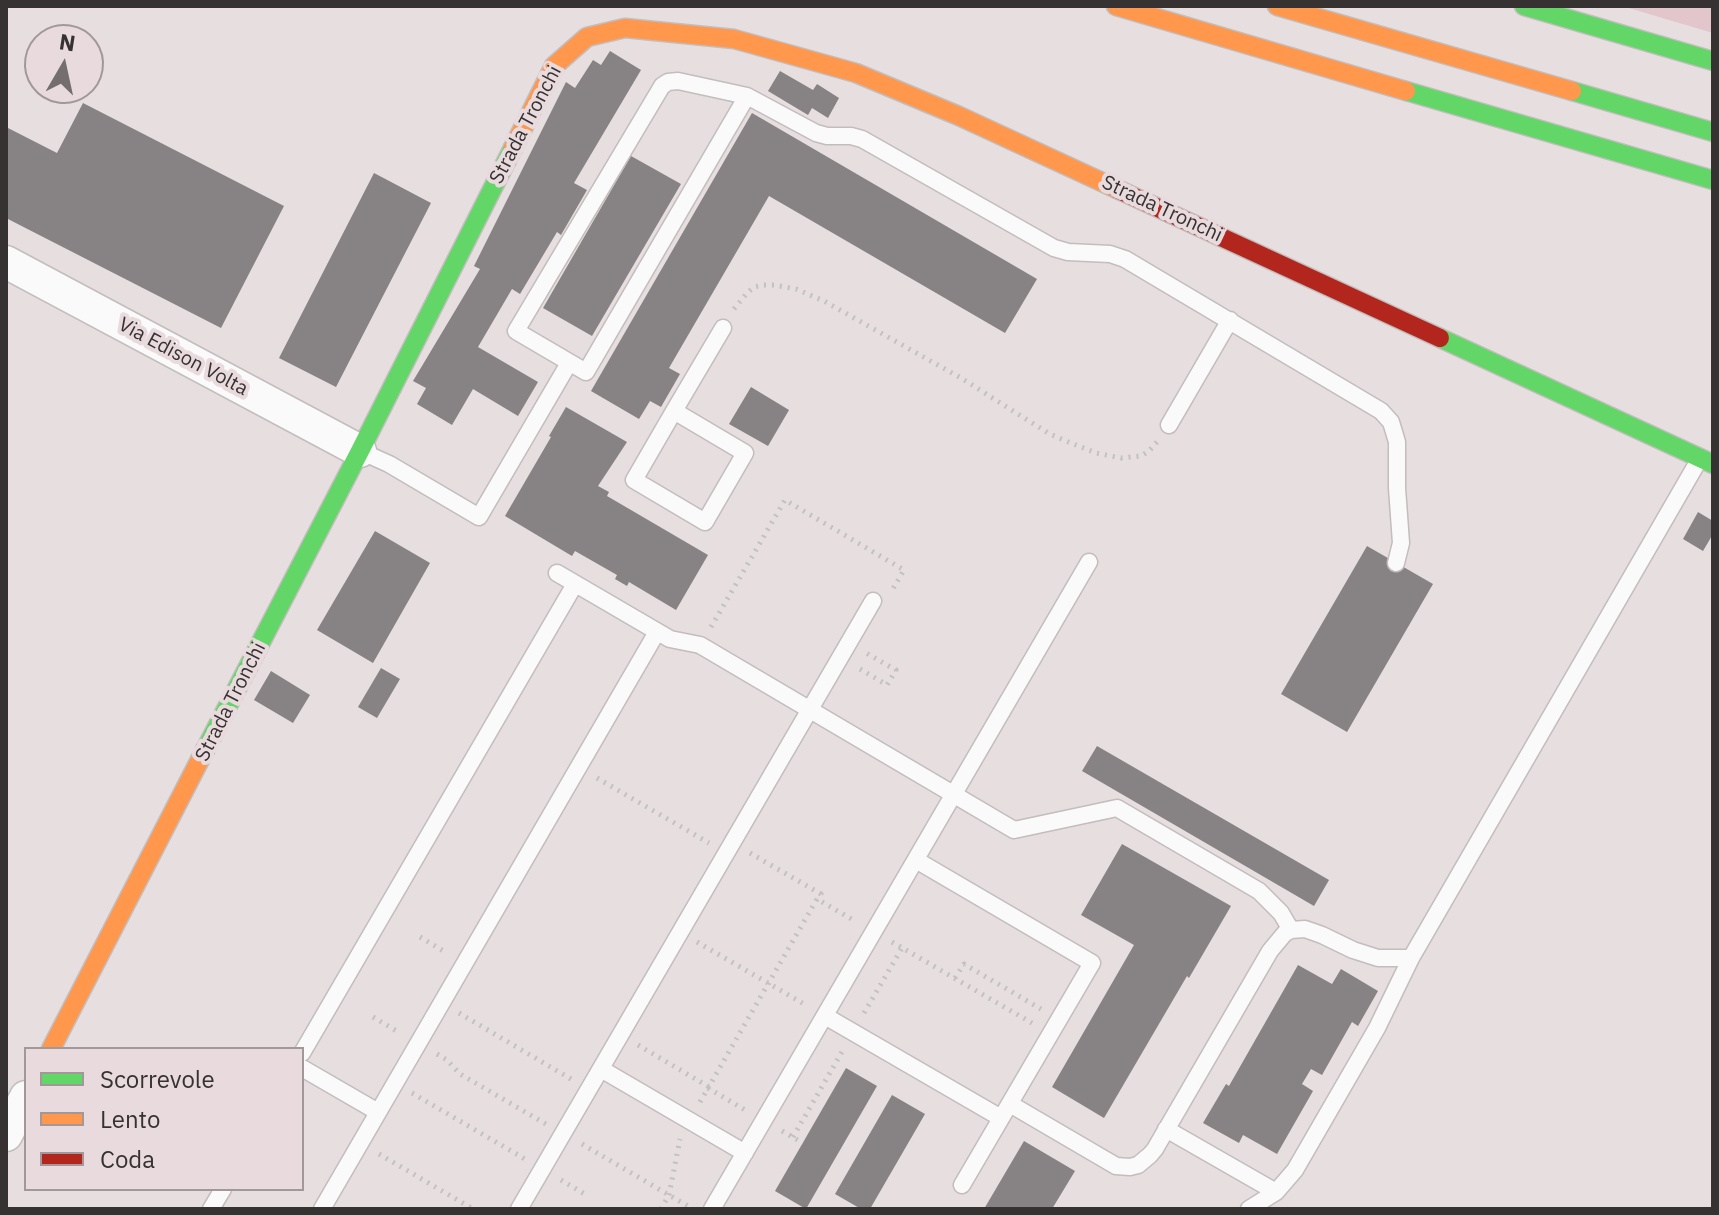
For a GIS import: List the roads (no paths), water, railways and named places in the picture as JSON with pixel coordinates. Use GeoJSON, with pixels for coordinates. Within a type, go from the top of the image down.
{"type":"FeatureCollection","features":[{"type":"Feature","properties":{"kind":"main road"},"geometry":{"type":"LineString","coordinates":[[1116,6],[1713,180]]}},
{"type":"Feature","properties":{"kind":"main road"},"geometry":{"type":"LineString","coordinates":[[1277,6],[1713,132]]}},
{"type":"Feature","properties":{"kind":"main road"},"geometry":{"type":"LineString","coordinates":[[1524,6],[1713,61]]}},
{"type":"Feature","properties":{"kind":"main road","name":"Strada Tronchi"},"geometry":{"type":"LineString","coordinates":[[52,1047],[360,451],[554,66],[587,37],[625,28],[734,39],[856,73],[959,116],[1707,461]]}},
{"type":"Feature","properties":{"kind":"street","name":"Via Edison Volta"},"geometry":{"type":"LineString","coordinates":[[6,262],[360,451]]}},
{"type":"Feature","properties":{"kind":"street"},"geometry":{"type":"LineString","coordinates":[[6,1135],[24,1101]]}},
{"type":"Feature","properties":{"kind":"lane"},"geometry":{"type":"LineString","coordinates":[[747,96],[586,372],[516,331],[658,92],[668,82],[678,81],[747,96],[816,133],[851,136],[871,143],[1054,248],[1082,254],[1110,254],[1125,259],[1381,411],[1397,435],[1401,543],[1396,563]]}},
{"type":"Feature","properties":{"kind":"lane"},"geometry":{"type":"LineString","coordinates":[[1169,425],[1230,320]]}},
{"type":"Feature","properties":{"kind":"lane"},"geometry":{"type":"LineString","coordinates":[[674,411],[745,453],[705,522],[634,480],[674,411],[723,328]]}},
{"type":"Feature","properties":{"kind":"lane"},"geometry":{"type":"LineString","coordinates":[[360,451],[389,464],[479,517],[569,363]]}},
{"type":"Feature","properties":{"kind":"lane"},"geometry":{"type":"LineString","coordinates":[[1249,1209],[1276,1192],[1295,1170],[1377,1028],[1411,958],[1707,461]]}},
{"type":"Feature","properties":{"kind":"lane"},"geometry":{"type":"LineString","coordinates":[[712,1209],[1089,562]]}},
{"type":"Feature","properties":{"kind":"lane"},"geometry":{"type":"LineString","coordinates":[[557,573],[657,632],[677,642],[700,645],[1014,830],[1117,808],[1259,891],[1281,913],[1291,930]]}},
{"type":"Feature","properties":{"kind":"lane"},"geometry":{"type":"LineString","coordinates":[[304,1050],[575,584]]}},
{"type":"Feature","properties":{"kind":"lane"},"geometry":{"type":"LineString","coordinates":[[519,1209],[589,1089],[606,1072],[726,853],[810,709],[881,598]]}},
{"type":"Feature","properties":{"kind":"lane"},"geometry":{"type":"LineString","coordinates":[[322,1209],[657,632]]}},
{"type":"Feature","properties":{"kind":"lane"},"geometry":{"type":"LineString","coordinates":[[916,860],[1092,963],[962,1185]]}},
{"type":"Feature","properties":{"kind":"lane"},"geometry":{"type":"LineString","coordinates":[[825,1016],[1006,1111],[1123,1167],[1138,1165],[1155,1149],[1278,939],[1291,930],[1305,929],[1378,958],[1411,958]]}},
{"type":"Feature","properties":{"kind":"lane"},"geometry":{"type":"LineString","coordinates":[[304,1069],[378,1112]]}},
{"type":"Feature","properties":{"kind":"lane"},"geometry":{"type":"LineString","coordinates":[[606,1072],[745,1153]]}},
{"type":"Feature","properties":{"kind":"lane"},"geometry":{"type":"LineString","coordinates":[[1166,1129],[1276,1192]]}},
{"type":"Feature","properties":{"kind":"lane"},"geometry":{"type":"LineString","coordinates":[[211,1209],[222,1191]]}}]}
